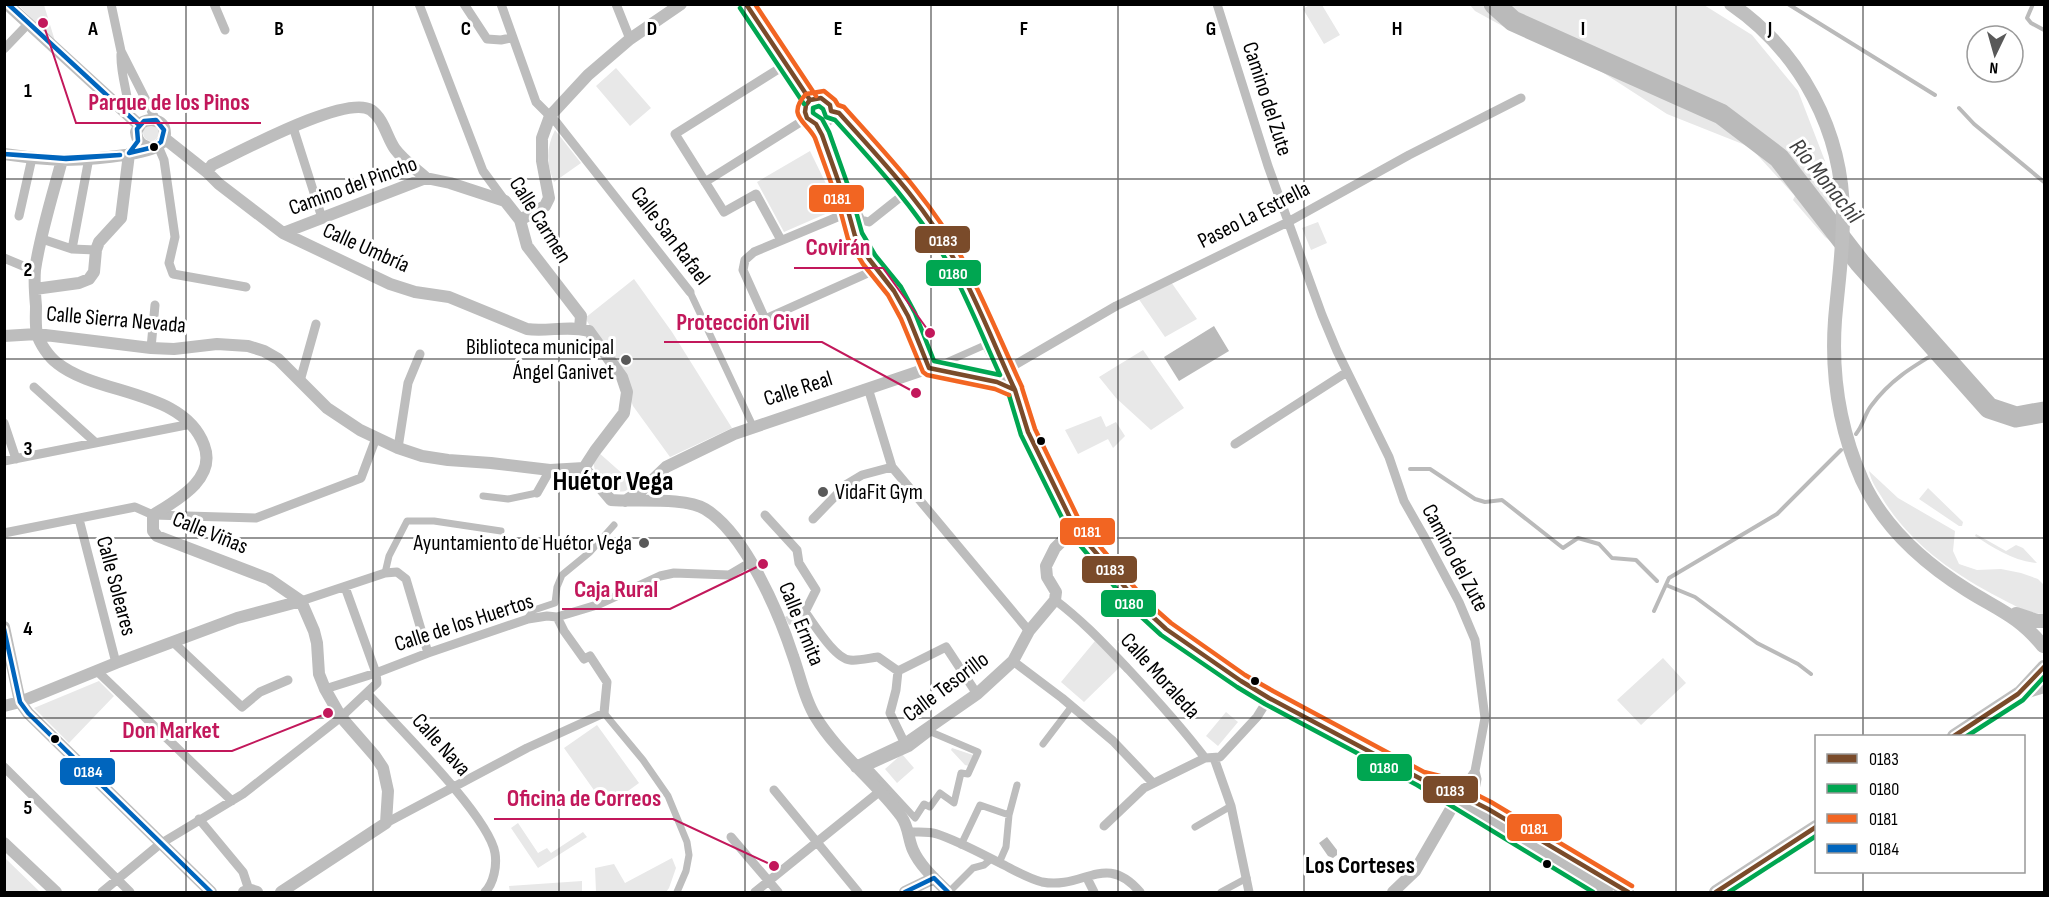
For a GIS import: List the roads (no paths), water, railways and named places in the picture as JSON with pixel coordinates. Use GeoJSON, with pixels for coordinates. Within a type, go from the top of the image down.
{"type":"FeatureCollection","features":[{"type":"Feature","properties":{"kind":"main road"},"geometry":{"type":"LineString","coordinates":[[1731,4],[1750,17],[1801,73],[1818,104],[1831,139],[1840,174],[1843,213],[1842,257],[1835,322],[1835,369],[1844,431],[1862,481],[1884,517],[1909,546],[1967,590],[2008,612],[2044,642],[2044,662]]}},
{"type":"Feature","properties":{"kind":"main road"},"geometry":{"type":"LineString","coordinates":[[2008,612],[2044,621]]}},
{"type":"Feature","properties":{"kind":"main road"},"geometry":{"type":"LineString","coordinates":[[1956,735],[2018,694],[2044,667]]}},
{"type":"Feature","properties":{"kind":"main road"},"geometry":{"type":"LineString","coordinates":[[2018,694],[2044,686]]}},
{"type":"Feature","properties":{"kind":"main road"},"geometry":{"type":"LineString","coordinates":[[1716,892],[1815,828]]}},
{"type":"Feature","properties":{"kind":"street"},"geometry":{"type":"LineString","coordinates":[[7,4],[134,122]]}},
{"type":"Feature","properties":{"kind":"street"},"geometry":{"type":"LineString","coordinates":[[111,4],[121,51],[121,65],[138,141],[142,145],[158,144]]}},
{"type":"Feature","properties":{"kind":"street"},"geometry":{"type":"LineString","coordinates":[[214,4],[225,30]]}},
{"type":"Feature","properties":{"kind":"street","name":"Calle Carmen"},"geometry":{"type":"LineString","coordinates":[[419,4],[483,171],[520,220],[527,246],[581,316],[580,328],[589,331],[621,377],[627,392],[624,413],[584,468]]}},
{"type":"Feature","properties":{"kind":"street"},"geometry":{"type":"LineString","coordinates":[[464,4],[487,39],[511,38]]}},
{"type":"Feature","properties":{"kind":"street","name":"Calle San Rafael"},"geometry":{"type":"LineString","coordinates":[[501,4],[511,38],[536,102],[550,116],[660,251],[690,292],[753,426]]}},
{"type":"Feature","properties":{"kind":"street"},"geometry":{"type":"LineString","coordinates":[[616,4],[630,39]]}},
{"type":"Feature","properties":{"kind":"street"},"geometry":{"type":"LineString","coordinates":[[520,220],[545,206],[549,198],[542,161],[542,138],[550,116],[588,75],[630,39],[681,4]]}},
{"type":"Feature","properties":{"kind":"street"},"geometry":{"type":"LineString","coordinates":[[746,4],[810,100]]}},
{"type":"Feature","properties":{"kind":"street","name":"Camino del Zute"},"geometry":{"type":"LineString","coordinates":[[1217,4],[1265,155],[1322,315],[1389,457],[1404,501],[1449,584],[1475,640],[1485,718],[1475,771],[1463,798]]}},
{"type":"Feature","properties":{"kind":"street"},"geometry":{"type":"LineString","coordinates":[[4,49],[28,24]]}},
{"type":"Feature","properties":{"kind":"street"},"geometry":{"type":"LineString","coordinates":[[121,51],[156,120],[163,126],[158,144],[164,160],[175,237],[169,263],[173,274],[246,287]]}},
{"type":"Feature","properties":{"kind":"street"},"geometry":{"type":"LineString","coordinates":[[781,240],[756,194],[724,212],[675,134],[785,65]]}},
{"type":"Feature","properties":{"kind":"street"},"geometry":{"type":"LineString","coordinates":[[705,182],[812,121],[824,123],[829,118],[830,105],[821,98],[810,100],[805,112],[812,121],[822,135],[855,236],[894,291],[908,316],[929,368]]}},
{"type":"Feature","properties":{"kind":"street","name":"Paseo La Estrella"},"geometry":{"type":"LineString","coordinates":[[1001,374],[1116,306],[1288,222],[1409,155],[1521,98]]}},
{"type":"Feature","properties":{"kind":"street"},"geometry":{"type":"LineString","coordinates":[[207,172],[212,165],[293,127],[323,114],[349,107],[369,109],[377,116],[396,151],[426,178]]}},
{"type":"Feature","properties":{"kind":"street"},"geometry":{"type":"LineString","coordinates":[[831,111],[839,113],[908,191],[955,261],[1001,374],[1015,390],[1028,432],[1075,528],[1141,606],[1166,629],[1240,681],[1421,779],[1437,783],[1582,870],[1628,892]]}},
{"type":"Feature","properties":{"kind":"street"},"geometry":{"type":"LineString","coordinates":[[134,122],[156,120]]}},
{"type":"Feature","properties":{"kind":"street"},"geometry":{"type":"LineString","coordinates":[[293,127],[322,218]]}},
{"type":"Feature","properties":{"kind":"street"},"geometry":{"type":"LineString","coordinates":[[35,290],[79,283],[89,279],[94,272],[96,249],[99,242],[121,218],[129,154],[138,141]]}},
{"type":"Feature","properties":{"kind":"street"},"geometry":{"type":"LineString","coordinates":[[4,154],[62,160],[129,154],[158,144]]}},
{"type":"Feature","properties":{"kind":"street","name":"Calle Umbría"},"geometry":{"type":"LineString","coordinates":[[158,144],[207,172],[219,184],[283,233],[390,284],[415,292],[449,297],[527,329],[540,331],[580,328]]}},
{"type":"Feature","properties":{"kind":"street"},"geometry":{"type":"LineString","coordinates":[[19,216],[32,158]]}},
{"type":"Feature","properties":{"kind":"street"},"geometry":{"type":"LineString","coordinates":[[72,249],[89,158]]}},
{"type":"Feature","properties":{"kind":"street"},"geometry":{"type":"LineString","coordinates":[[37,334],[35,271],[62,160]]}},
{"type":"Feature","properties":{"kind":"street","name":"Camino del Pincho"},"geometry":{"type":"LineString","coordinates":[[283,233],[426,178],[450,183],[505,201]]}},
{"type":"Feature","properties":{"kind":"street"},"geometry":{"type":"LineString","coordinates":[[877,269],[765,319],[743,270],[745,260],[754,252],[846,207],[851,202],[861,220],[869,222],[908,191]]}},
{"type":"Feature","properties":{"kind":"street"},"geometry":{"type":"LineString","coordinates":[[42,239],[72,249],[96,249]]}},
{"type":"Feature","properties":{"kind":"street"},"geometry":{"type":"LineString","coordinates":[[4,258],[35,271]]}},
{"type":"Feature","properties":{"kind":"street"},"geometry":{"type":"LineString","coordinates":[[151,348],[155,305]]}},
{"type":"Feature","properties":{"kind":"street"},"geometry":{"type":"LineString","coordinates":[[300,381],[316,324]]}},
{"type":"Feature","properties":{"kind":"street","name":"Calle Sierra Nevada"},"geometry":{"type":"LineString","coordinates":[[4,336],[37,334],[174,349],[217,344],[248,346],[278,359],[327,408],[360,430],[398,448],[422,456],[550,470],[584,468]]}},
{"type":"Feature","properties":{"kind":"street","name":"Calle Viñas"},"geometry":{"type":"LineString","coordinates":[[37,334],[46,351],[57,363],[76,375],[169,407],[191,424],[201,437],[207,461],[202,475],[191,489],[153,515],[152,526],[157,536],[269,579],[301,601]]}},
{"type":"Feature","properties":{"kind":"street"},"geometry":{"type":"LineString","coordinates":[[1001,374],[979,374],[942,364],[985,345],[999,373],[999,377],[1001,374]]}},
{"type":"Feature","properties":{"kind":"street"},"geometry":{"type":"LineString","coordinates":[[398,448],[408,383],[420,354]]}},
{"type":"Feature","properties":{"kind":"street","name":"Calle Real"},"geometry":{"type":"LineString","coordinates":[[625,501],[642,490],[666,467],[753,426],[929,368],[997,382],[1015,390]]}},
{"type":"Feature","properties":{"kind":"street"},"geometry":{"type":"LineString","coordinates":[[1235,444],[1347,372]]}},
{"type":"Feature","properties":{"kind":"street"},"geometry":{"type":"LineString","coordinates":[[34,387],[96,443]]}},
{"type":"Feature","properties":{"kind":"street"},"geometry":{"type":"LineString","coordinates":[[868,388],[892,467],[1029,631]]}},
{"type":"Feature","properties":{"kind":"street"},"geometry":{"type":"LineString","coordinates":[[4,423],[16,459]]}},
{"type":"Feature","properties":{"kind":"street"},"geometry":{"type":"LineString","coordinates":[[4,461],[191,424]]}},
{"type":"Feature","properties":{"kind":"street"},"geometry":{"type":"LineString","coordinates":[[4,533],[135,507],[153,515],[256,519],[361,478],[376,438]]}},
{"type":"Feature","properties":{"kind":"street"},"geometry":{"type":"LineString","coordinates":[[813,519],[847,484],[862,475],[892,467]]}},
{"type":"Feature","properties":{"kind":"street"},"geometry":{"type":"LineString","coordinates":[[584,468],[611,500],[625,501]]}},
{"type":"Feature","properties":{"kind":"street"},"geometry":{"type":"LineString","coordinates":[[483,496],[508,499],[537,493],[550,470]]}},
{"type":"Feature","properties":{"kind":"street"},"geometry":{"type":"LineString","coordinates":[[642,490],[643,497],[648,502]]}},
{"type":"Feature","properties":{"kind":"street","name":"Calle Ermita"},"geometry":{"type":"LineString","coordinates":[[625,501],[686,503],[703,508],[727,528],[751,562],[784,623],[814,714],[825,731],[862,767],[879,792],[901,815],[910,832],[912,848],[917,857],[948,892]]}},
{"type":"Feature","properties":{"kind":"street"},"geometry":{"type":"LineString","coordinates":[[765,515],[797,550],[799,563],[816,590],[803,613],[826,641],[842,658],[849,661],[878,657],[898,671]]}},
{"type":"Feature","properties":{"kind":"street","name":"Calle Soleares"},"geometry":{"type":"LineString","coordinates":[[79,519],[116,663]]}},
{"type":"Feature","properties":{"kind":"street"},"geometry":{"type":"LineString","coordinates":[[385,573],[389,556],[407,521],[434,522],[501,531]]}},
{"type":"Feature","properties":{"kind":"street"},"geometry":{"type":"LineString","coordinates":[[526,620],[534,610],[555,603],[557,587],[562,576],[590,552],[614,525]]}},
{"type":"Feature","properties":{"kind":"street"},"geometry":{"type":"LineString","coordinates":[[1055,600],[1056,592],[1047,577],[1046,566],[1055,548],[1075,528]]}},
{"type":"Feature","properties":{"kind":"street","name":"Calle de los Huertos"},"geometry":{"type":"LineString","coordinates":[[325,689],[526,620],[557,616],[597,605],[660,576],[674,573],[729,575],[751,562]]}},
{"type":"Feature","properties":{"kind":"street"},"geometry":{"type":"LineString","coordinates":[[4,706],[20,702],[237,618],[301,601],[385,573],[397,572],[406,579],[428,653]]}},
{"type":"Feature","properties":{"kind":"street"},"geometry":{"type":"LineString","coordinates":[[102,892],[160,844],[232,801],[341,717],[368,694],[377,683],[376,673],[345,587]]}},
{"type":"Feature","properties":{"kind":"street","name":"Calle Tesorillo"},"geometry":{"type":"LineString","coordinates":[[862,767],[905,744],[977,694],[1013,661],[1029,631],[1055,600]]}},
{"type":"Feature","properties":{"kind":"street","name":"Calle Moraleda"},"geometry":{"type":"LineString","coordinates":[[1055,600],[1079,618],[1210,758],[1231,806],[1249,892]]}},
{"type":"Feature","properties":{"kind":"street"},"geometry":{"type":"LineString","coordinates":[[301,601],[314,631],[319,674],[325,689],[341,717],[383,768],[387,791],[386,823]]}},
{"type":"Feature","properties":{"kind":"street"},"geometry":{"type":"LineString","coordinates":[[557,616],[564,631],[584,659],[590,656],[607,682],[604,713],[643,760],[668,796],[687,842],[689,855],[686,871],[677,892]]}},
{"type":"Feature","properties":{"kind":"street"},"geometry":{"type":"LineString","coordinates":[[4,627],[20,702],[28,713],[211,892]]}},
{"type":"Feature","properties":{"kind":"street"},"geometry":{"type":"LineString","coordinates":[[173,642],[242,707],[260,692],[288,680]]}},
{"type":"Feature","properties":{"kind":"street"},"geometry":{"type":"LineString","coordinates":[[898,671],[946,647],[977,694]]}},
{"type":"Feature","properties":{"kind":"street"},"geometry":{"type":"LineString","coordinates":[[1013,661],[1113,741],[1153,783]]}},
{"type":"Feature","properties":{"kind":"street"},"geometry":{"type":"LineString","coordinates":[[97,671],[232,801]]}},
{"type":"Feature","properties":{"kind":"street"},"geometry":{"type":"LineString","coordinates":[[898,671],[897,690],[890,713],[905,744]]}},
{"type":"Feature","properties":{"kind":"street","name":"Calle Nava"},"geometry":{"type":"LineString","coordinates":[[368,694],[466,801],[487,833],[495,852],[494,873],[486,892]]}},
{"type":"Feature","properties":{"kind":"street"},"geometry":{"type":"LineString","coordinates":[[1104,826],[1144,788],[1210,758],[1220,757],[1257,717],[1269,698]]}},
{"type":"Feature","properties":{"kind":"street"},"geometry":{"type":"LineString","coordinates":[[1043,744],[1072,706]]}},
{"type":"Feature","properties":{"kind":"street"},"geometry":{"type":"LineString","coordinates":[[282,892],[386,823],[452,786],[604,713]]}},
{"type":"Feature","properties":{"kind":"street"},"geometry":{"type":"LineString","coordinates":[[931,732],[978,752],[969,774],[961,773],[954,803],[940,793],[930,807],[924,804],[915,818],[862,767],[910,748],[931,732]]}},
{"type":"Feature","properties":{"kind":"street"},"geometry":{"type":"LineString","coordinates":[[4,767],[130,892]]}},
{"type":"Feature","properties":{"kind":"street"},"geometry":{"type":"LineString","coordinates":[[1421,779],[1425,787],[1447,804],[1449,814]]}},
{"type":"Feature","properties":{"kind":"street"},"geometry":{"type":"LineString","coordinates":[[948,892],[973,868],[995,861],[1006,847],[1009,815],[1017,785]]}},
{"type":"Feature","properties":{"kind":"street"},"geometry":{"type":"LineString","coordinates":[[774,790],[858,892]]}},
{"type":"Feature","properties":{"kind":"street"},"geometry":{"type":"LineString","coordinates":[[755,892],[879,792]]}},
{"type":"Feature","properties":{"kind":"street"},"geometry":{"type":"LineString","coordinates":[[1393,892],[1415,871],[1449,814],[1463,798]]}},
{"type":"Feature","properties":{"kind":"street"},"geometry":{"type":"LineString","coordinates":[[1463,798],[1461,800],[1510,827],[1521,828],[1582,870],[1607,892]]}},
{"type":"Feature","properties":{"kind":"street"},"geometry":{"type":"LineString","coordinates":[[961,845],[980,805],[1009,815]]}},
{"type":"Feature","properties":{"kind":"street"},"geometry":{"type":"LineString","coordinates":[[1195,827],[1231,806]]}},
{"type":"Feature","properties":{"kind":"street"},"geometry":{"type":"LineString","coordinates":[[199,819],[243,872],[250,892]]}},
{"type":"Feature","properties":{"kind":"street"},"geometry":{"type":"LineString","coordinates":[[910,832],[935,833],[1023,876],[1043,882],[1087,878],[1107,872],[1120,874],[1130,880],[1140,892]]}},
{"type":"Feature","properties":{"kind":"street"},"geometry":{"type":"LineString","coordinates":[[731,837],[778,892]]}},
{"type":"Feature","properties":{"kind":"street"},"geometry":{"type":"LineString","coordinates":[[4,843],[56,892]]}},
{"type":"Feature","properties":{"kind":"street"},"geometry":{"type":"LineString","coordinates":[[905,892],[934,878]]}},
{"type":"Feature","properties":{"kind":"street"},"geometry":{"type":"LineString","coordinates":[[1087,878],[1094,892]]}},
{"type":"Feature","properties":{"kind":"street"},"geometry":{"type":"LineString","coordinates":[[1221,892],[1247,878]]}},
{"type":"Feature","properties":{"kind":"street"},"geometry":{"type":"LineString","coordinates":[[1042,892],[1043,882]]}},
{"type":"Feature","properties":{"kind":"waterway","name":"Río Monachil"},"geometry":{"type":"LineString","coordinates":[[1494,4],[1513,21],[1721,114],[1779,158],[1860,263],[1989,408],[2016,417],[2044,412]]}},
{"type":"Feature","properties":{"kind":"waterway"},"geometry":{"type":"LineString","coordinates":[[1788,4],[1935,95]]}},
{"type":"Feature","properties":{"kind":"waterway"},"geometry":{"type":"LineString","coordinates":[[2033,4],[2027,18],[2044,30]]}},
{"type":"Feature","properties":{"kind":"waterway"},"geometry":{"type":"LineString","coordinates":[[1959,108],[1974,124],[2044,182]]}},
{"type":"Feature","properties":{"kind":"waterway"},"geometry":{"type":"LineString","coordinates":[[1856,434],[1878,397],[1894,381],[1939,351]]}},
{"type":"Feature","properties":{"kind":"waterway"},"geometry":{"type":"LineString","coordinates":[[1654,611],[1669,578],[1777,514],[1841,450]]}},
{"type":"Feature","properties":{"kind":"waterway"},"geometry":{"type":"LineString","coordinates":[[1410,469],[1430,469],[1475,499],[1485,502],[1502,500],[1563,548],[1578,538],[1599,544],[1612,558],[1636,560],[1657,581]]}},
{"type":"Feature","properties":{"kind":"waterway"},"geometry":{"type":"LineString","coordinates":[[1666,585],[1695,597],[1757,643],[1798,664],[1811,674]]}},
{"type":"Feature","properties":{"kind":"tunnel"},"geometry":{"type":"LineString","coordinates":[[787,621],[801,614]]}},
{"type":"Feature","properties":{"kind":"place","name":"Parque de los Pinos"},"geometry":{"type":"Point","coordinates":[43,23]}},
{"type":"Feature","properties":{"kind":"place","name":"Covirán"},"geometry":{"type":"Point","coordinates":[930,333]}},
{"type":"Feature","properties":{"kind":"place","name":"Biblioteca municipal Ángel Ganivet"},"geometry":{"type":"Point","coordinates":[626,360]}},
{"type":"Feature","properties":{"kind":"place","name":"Protección Civil"},"geometry":{"type":"Point","coordinates":[916,393]}},
{"type":"Feature","properties":{"kind":"place","name":"VidaFit Gym"},"geometry":{"type":"Point","coordinates":[823,492]}},
{"type":"Feature","properties":{"kind":"place","name":"Ayuntamiento de Huétor Vega"},"geometry":{"type":"Point","coordinates":[644,543]}},
{"type":"Feature","properties":{"kind":"place","name":"Caja Rural"},"geometry":{"type":"Point","coordinates":[763,564]}},
{"type":"Feature","properties":{"kind":"place","name":"Don Market"},"geometry":{"type":"Point","coordinates":[328,713]}},
{"type":"Feature","properties":{"kind":"place","name":"Oficina de Correos"},"geometry":{"type":"Point","coordinates":[774,866]}},
{"type":"Feature","properties":{"kind":"district","name":"Huétor Vega"},"geometry":{"type":"Point","coordinates":[613,481]}},
{"type":"Feature","properties":{"kind":"district","name":"Los Corteses"},"geometry":{"type":"Point","coordinates":[1360,865]}}]}
